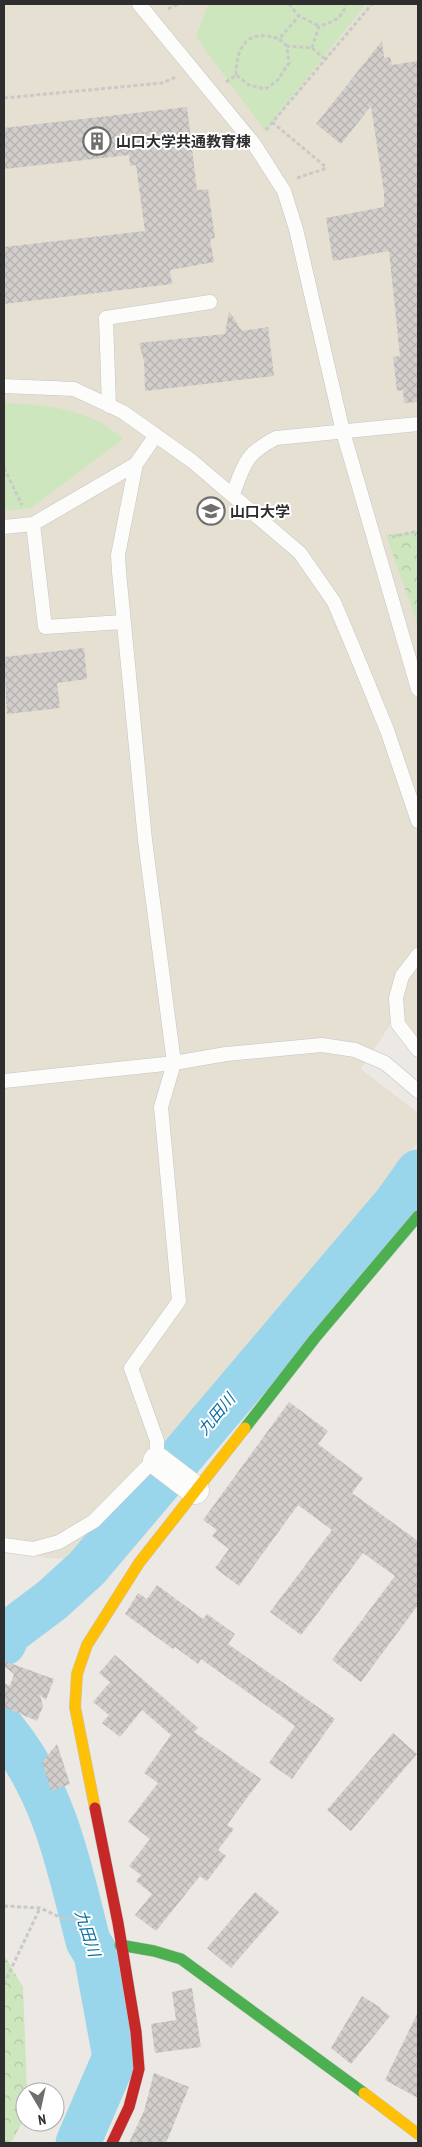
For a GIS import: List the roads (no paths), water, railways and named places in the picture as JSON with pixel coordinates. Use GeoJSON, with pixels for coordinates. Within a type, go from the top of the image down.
{"type":"FeatureCollection","features":[{"type":"Feature","properties":{"kind":"street"},"geometry":{"type":"LineString","coordinates":[[112,2143],[129,2107],[139,2069],[136,2032],[75,1707],[77,1674],[92,1636],[139,1563],[194,1490],[315,1338],[418,1216]]}},
{"type":"Feature","properties":{"kind":"street"},"geometry":{"type":"LineString","coordinates":[[157,1461],[194,1490]]}},
{"type":"Feature","properties":{"kind":"street"},"geometry":{"type":"LineString","coordinates":[[120,1945],[154,1951],[181,1959],[418,2134]]}},
{"type":"Feature","properties":{"kind":"lane"},"geometry":{"type":"LineString","coordinates":[[139,4],[254,144],[280,184],[296,229],[343,432],[418,689]]}},
{"type":"Feature","properties":{"kind":"lane"},"geometry":{"type":"LineString","coordinates":[[109,406],[106,318],[210,302]]}},
{"type":"Feature","properties":{"kind":"lane"},"geometry":{"type":"LineString","coordinates":[[4,386],[74,389],[123,412],[233,494],[300,553],[334,602],[387,730],[418,821]]}},
{"type":"Feature","properties":{"kind":"lane"},"geometry":{"type":"LineString","coordinates":[[233,494],[246,461],[259,446],[276,438],[418,424]]}},
{"type":"Feature","properties":{"kind":"lane"},"geometry":{"type":"LineString","coordinates":[[4,1545],[33,1549],[59,1542],[94,1521],[146,1468],[157,1461],[157,1441],[131,1368],[179,1301],[161,1107],[174,1063],[145,840],[118,555],[136,464],[156,435]]}},
{"type":"Feature","properties":{"kind":"lane"},"geometry":{"type":"LineString","coordinates":[[4,527],[33,524],[136,464]]}},
{"type":"Feature","properties":{"kind":"lane"},"geometry":{"type":"LineString","coordinates":[[33,524],[45,627],[123,622]]}},
{"type":"Feature","properties":{"kind":"lane"},"geometry":{"type":"LineString","coordinates":[[418,955],[402,976],[396,998],[398,1024],[418,1050]]}},
{"type":"Feature","properties":{"kind":"lane"},"geometry":{"type":"LineString","coordinates":[[4,1081],[174,1063],[226,1054],[322,1045],[355,1050],[385,1063],[418,1090]]}},
{"type":"Feature","properties":{"kind":"waterway","name":"九田川"},"geometry":{"type":"LineString","coordinates":[[4,1643],[8,1633],[52,1600],[87,1568],[396,1203],[418,1172]]}},
{"type":"Feature","properties":{"kind":"waterway","name":"九田川"},"geometry":{"type":"LineString","coordinates":[[4,1730],[36,1779],[58,1831],[67,1858],[88,1941],[96,1954],[115,2057],[78,2143]]}},
{"type":"Feature","properties":{"kind":"place","name":"山口大学共通教育棟"},"geometry":{"type":"Point","coordinates":[97,141]}},
{"type":"Feature","properties":{"kind":"place","name":"山口大学"},"geometry":{"type":"Point","coordinates":[211,511]}}]}
